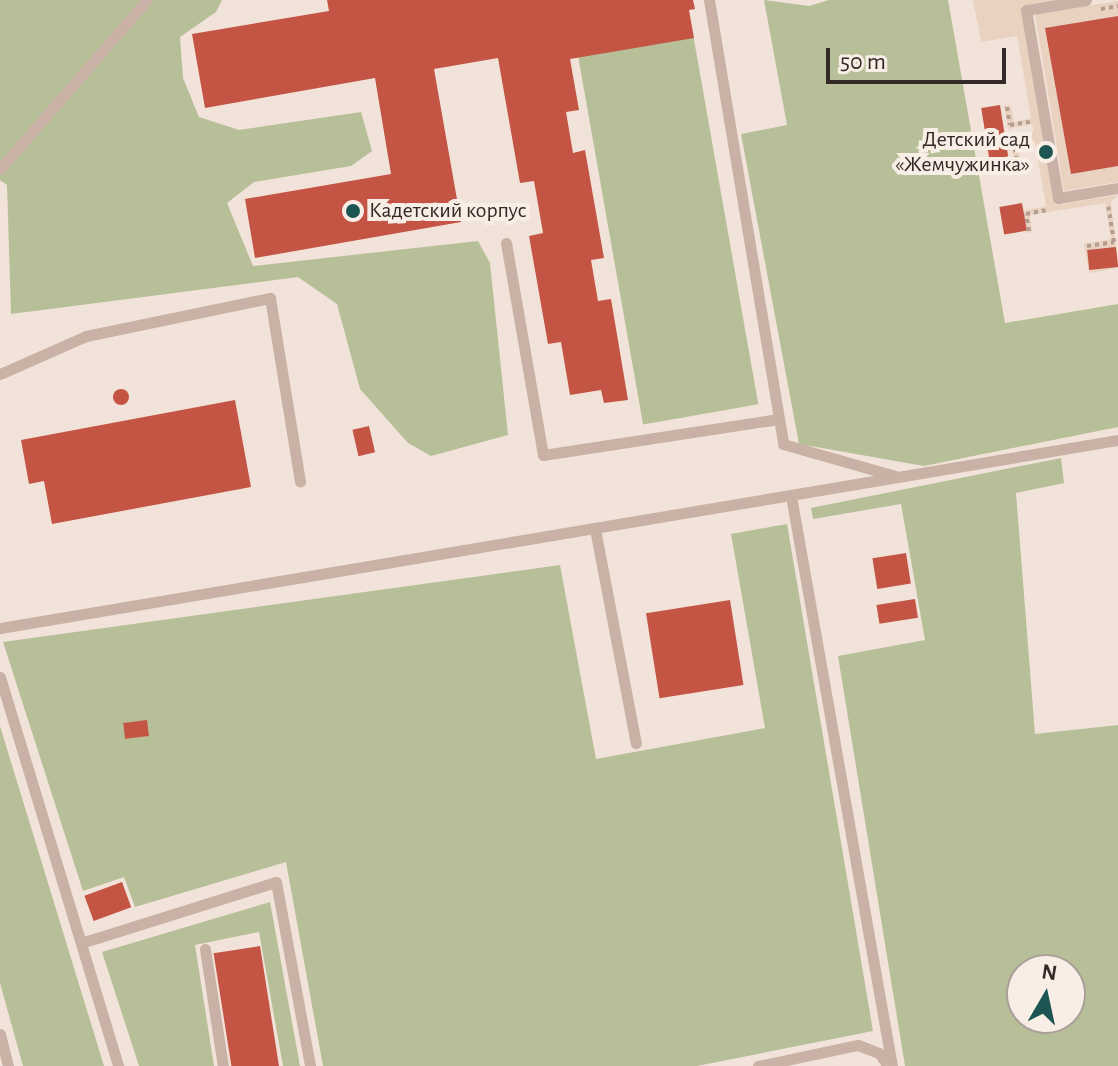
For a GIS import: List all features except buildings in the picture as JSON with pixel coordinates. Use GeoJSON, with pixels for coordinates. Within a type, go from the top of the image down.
{"type":"FeatureCollection","features":[{"type":"Feature","properties":{"kind":"lane"},"geometry":{"type":"LineString","coordinates":[[0,169],[147,0]]}},
{"type":"Feature","properties":{"kind":"lane"},"geometry":{"type":"LineString","coordinates":[[709,0],[783,444],[901,478]]}},
{"type":"Feature","properties":{"kind":"lane"},"geometry":{"type":"LineString","coordinates":[[1087,6],[1026,10],[1030,37],[1058,198],[1118,188]]}},
{"type":"Feature","properties":{"kind":"lane"},"geometry":{"type":"LineString","coordinates":[[506,243],[543,455],[778,419]]}},
{"type":"Feature","properties":{"kind":"lane"},"geometry":{"type":"LineString","coordinates":[[0,374],[86,336],[270,298],[300,482]]}},
{"type":"Feature","properties":{"kind":"lane"},"geometry":{"type":"LineString","coordinates":[[0,628],[1118,440]]}},
{"type":"Feature","properties":{"kind":"lane"},"geometry":{"type":"LineString","coordinates":[[791,496],[890,1066]]}},
{"type":"Feature","properties":{"kind":"lane"},"geometry":{"type":"LineString","coordinates":[[595,529],[636,743]]}},
{"type":"Feature","properties":{"kind":"lane"},"geometry":{"type":"LineString","coordinates":[[0,677],[118,1066]]}},
{"type":"Feature","properties":{"kind":"lane"},"geometry":{"type":"LineString","coordinates":[[81,943],[276,882],[310,1066]]}},
{"type":"Feature","properties":{"kind":"lane"},"geometry":{"type":"LineString","coordinates":[[205,949],[223,1066]]}},
{"type":"Feature","properties":{"kind":"lane"},"geometry":{"type":"LineString","coordinates":[[0,1034],[8,1066]]}},
{"type":"Feature","properties":{"kind":"lane"},"geometry":{"type":"LineString","coordinates":[[758,1066],[858,1045],[879,1053],[890,1066]]}},
{"type":"Feature","properties":{"kind":"path"},"geometry":{"type":"LineString","coordinates":[[1087,6],[1118,6]]}},
{"type":"Feature","properties":{"kind":"path"},"geometry":{"type":"LineString","coordinates":[[1007,107],[1010,125],[1036,121]]}},
{"type":"Feature","properties":{"kind":"path"},"geometry":{"type":"LineString","coordinates":[[1017,160],[1013,140],[1039,137]]}},
{"type":"Feature","properties":{"kind":"path"},"geometry":{"type":"LineString","coordinates":[[1087,246],[1114,242],[1107,200]]}},
{"type":"Feature","properties":{"kind":"path"},"geometry":{"type":"LineString","coordinates":[[1029,231],[1026,214],[1051,209]]}},
{"type":"Feature","properties":{"kind":"green space"},"geometry":{"type":"Polygon","coordinates":[[[0,0],[222,0],[216,12],[180,37],[183,78],[199,117],[239,130],[361,112],[372,151],[351,166],[254,182],[227,203],[253,266],[478,241],[490,263],[508,435],[431,456],[408,443],[360,389],[337,304],[298,277],[11,314],[7,185],[0,180],[0,0]]]}},
{"type":"Feature","properties":{"kind":"green space"},"geometry":{"type":"Polygon","coordinates":[[[764,0],[809,6],[829,0],[948,0],[1005,323],[1118,304],[1118,427],[924,466],[799,444],[741,134],[787,125],[764,0]]]}},
{"type":"Feature","properties":{"kind":"green space"},"geometry":{"type":"Polygon","coordinates":[[[693,34],[758,404],[643,425],[578,54],[693,34]]]}},
{"type":"Feature","properties":{"kind":"green space"},"geometry":{"type":"Polygon","coordinates":[[[1061,458],[1064,483],[1016,493],[1035,734],[1118,725],[1118,1066],[905,1066],[838,656],[925,640],[901,504],[813,519],[811,508],[1061,458]]]}},
{"type":"Feature","properties":{"kind":"green space"},"geometry":{"type":"Polygon","coordinates":[[[787,524],[873,1031],[697,1066],[323,1066],[286,862],[135,907],[124,877],[83,891],[3,642],[560,565],[596,759],[765,728],[731,534],[787,524]]]}},
{"type":"Feature","properties":{"kind":"green space"},"geometry":{"type":"Polygon","coordinates":[[[0,726],[104,1066],[23,1066],[0,983],[0,726]]]}},
{"type":"Feature","properties":{"kind":"green space"},"geometry":{"type":"Polygon","coordinates":[[[270,902],[300,1066],[283,1066],[259,932],[195,945],[214,1066],[139,1066],[102,952],[270,902]]]}},
{"type":"Feature","properties":{"kind":"shaded area"},"geometry":{"type":"Polygon","coordinates":[[[973,0],[1054,0],[1021,6],[1055,205],[1118,195],[1111,202],[1118,268],[1089,273],[1084,244],[1111,239],[1105,203],[1030,215],[1032,232],[1026,233],[1022,211],[1046,206],[1035,142],[1018,145],[1020,160],[1014,161],[1010,137],[1034,132],[1032,124],[1008,129],[1004,106],[1011,105],[1014,122],[1031,118],[1017,36],[981,42],[973,0]]]}},
{"type":"Feature","properties":{"kind":"shaded area"},"geometry":{"type":"Polygon","coordinates":[[[1118,1],[1118,16],[1045,29],[1071,174],[1118,166],[1118,182],[1064,191],[1035,14],[1118,1]]]}},
{"type":"Feature","properties":{"kind":"place","name":"Детский сад «Жемчужинка»"},"geometry":{"type":"Point","coordinates":[1046,152]}},
{"type":"Feature","properties":{"kind":"place","name":"Кадетский корпус"},"geometry":{"type":"Point","coordinates":[353,211]}}]}
